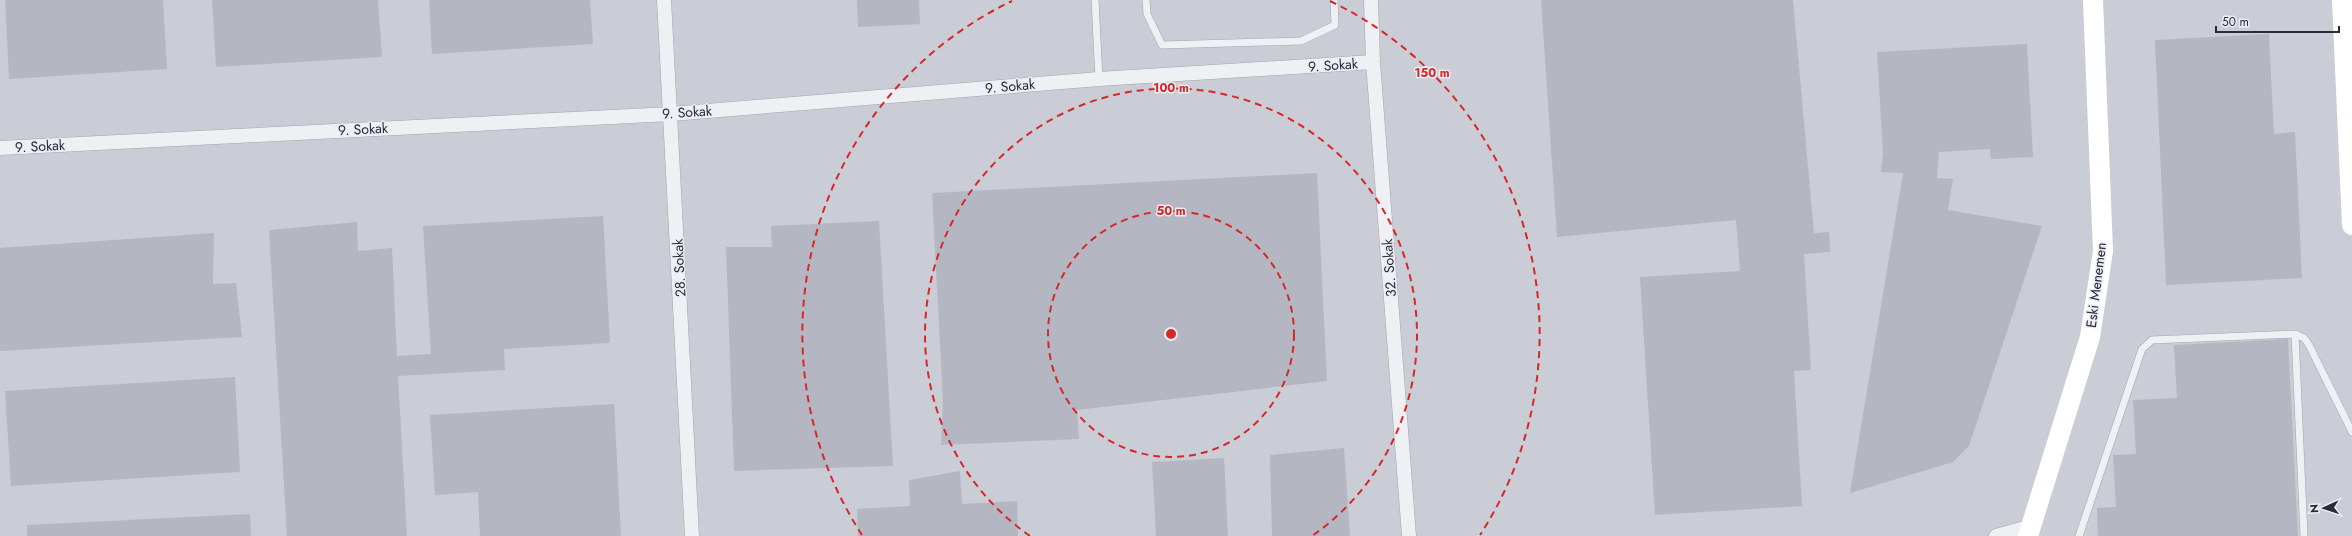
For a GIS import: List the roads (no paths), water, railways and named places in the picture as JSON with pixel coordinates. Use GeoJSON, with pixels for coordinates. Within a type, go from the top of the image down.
{"type":"FeatureCollection","features":[{"type":"Feature","properties":{"kind":"street","name":"28. Sokak"},"geometry":{"type":"LineString","coordinates":[[664,0],[692,536]]}},
{"type":"Feature","properties":{"kind":"street","name":"32. Sokak"},"geometry":{"type":"LineString","coordinates":[[1371,0],[1373,62],[1410,536]]}},
{"type":"Feature","properties":{"kind":"street","name":"Eski Menemen"},"geometry":{"type":"LineString","coordinates":[[2030,531],[2090,337],[2103,251],[2093,0]]}},
{"type":"Feature","properties":{"kind":"street"},"geometry":{"type":"LineString","coordinates":[[2342,0],[2352,225]]}},
{"type":"Feature","properties":{"kind":"street","name":"9. Sokak"},"geometry":{"type":"LineString","coordinates":[[0,148],[671,114],[1098,79],[1373,62]]}},
{"type":"Feature","properties":{"kind":"street"},"geometry":{"type":"LineString","coordinates":[[1996,536],[2030,531]]}},
{"type":"Feature","properties":{"kind":"lane"},"geometry":{"type":"LineString","coordinates":[[1095,0],[1098,79]]}},
{"type":"Feature","properties":{"kind":"lane"},"geometry":{"type":"LineString","coordinates":[[1146,0],[1147,14],[1162,46],[1302,41],[1335,25],[1334,0]]}},
{"type":"Feature","properties":{"kind":"lane"},"geometry":{"type":"LineString","coordinates":[[2295,334],[2304,536]]}},
{"type":"Feature","properties":{"kind":"lane"},"geometry":{"type":"LineString","coordinates":[[2079,536],[2142,349],[2146,344],[2161,339],[2295,334],[2304,338],[2309,345],[2352,432]]}}]}
